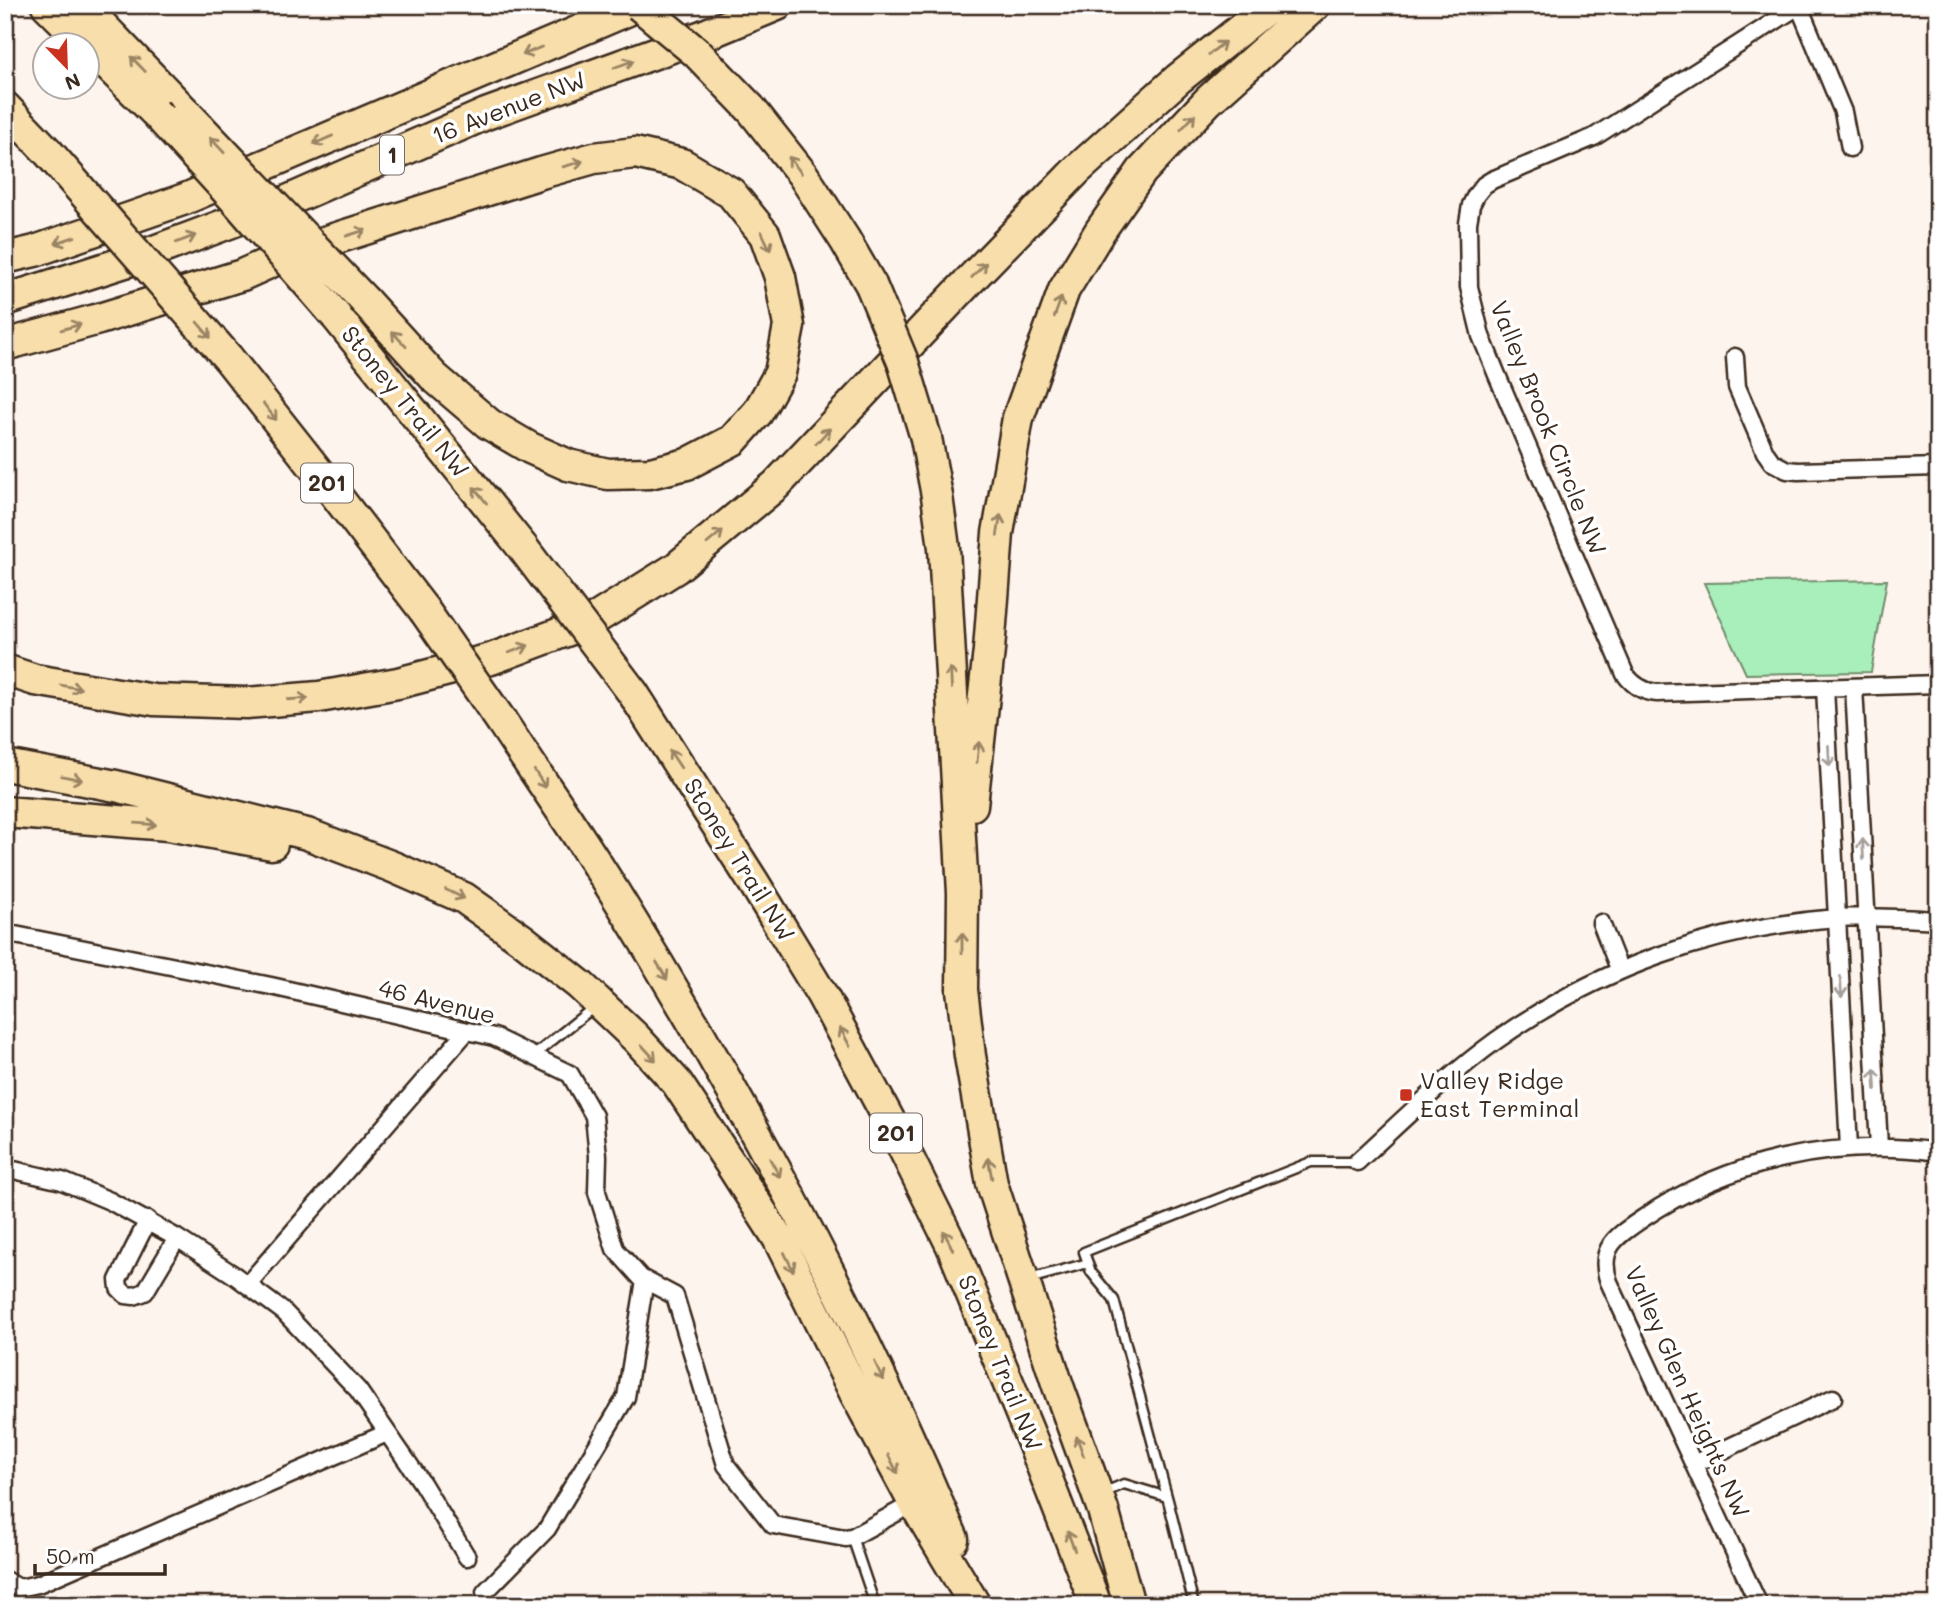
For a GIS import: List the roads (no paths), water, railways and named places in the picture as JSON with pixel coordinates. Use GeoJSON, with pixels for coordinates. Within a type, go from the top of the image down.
{"type":"FeatureCollection","features":[{"type":"Feature","properties":{"kind":"highway","name":"Stoney Trail NW"},"geometry":{"type":"LineString","coordinates":[[47,5],[155,111],[335,316],[523,548],[633,693],[808,972],[894,1129],[952,1246],[1096,1605]]}},
{"type":"Feature","properties":{"kind":"highway"},"geometry":{"type":"LineString","coordinates":[[5,345],[242,275],[293,253],[541,173],[594,158],[635,153],[682,164],[731,193],[765,235],[780,277],[789,326],[780,373],[758,412],[733,440],[687,464],[650,472],[608,474],[568,465],[530,448],[489,424],[434,377],[365,302],[186,113],[82,5]]}},
{"type":"Feature","properties":{"kind":"highway"},"geometry":{"type":"LineString","coordinates":[[640,5],[698,53],[751,108],[803,175],[871,285],[904,362],[926,438],[944,548],[962,893],[962,990],[970,1056],[992,1184],[1098,1496],[1129,1605]]}},
{"type":"Feature","properties":{"kind":"highway","name":"16 Avenue NW"},"geometry":{"type":"LineString","coordinates":[[5,258],[35,251],[185,199],[640,5]]}},
{"type":"Feature","properties":{"kind":"highway","name":"16 Avenue NW"},"geometry":{"type":"LineString","coordinates":[[5,300],[125,262],[285,202],[486,114],[702,36],[777,5]]}},
{"type":"Feature","properties":{"kind":"highway"},"geometry":{"type":"LineString","coordinates":[[5,670],[34,680],[154,699],[246,703],[307,698],[398,682],[491,659],[590,622],[676,568],[776,485],[1077,170],[1178,79],[1271,5]]}},
{"type":"Feature","properties":{"kind":"highway"},"geometry":{"type":"LineString","coordinates":[[962,893],[989,650],[998,533],[1018,418],[1064,290],[1100,231],[1142,171],[1208,101],[1315,5]]}},
{"type":"Feature","properties":{"kind":"highway","name":"201"},"geometry":{"type":"LineString","coordinates":[[5,107],[48,152],[228,358],[322,477],[424,610],[615,893],[699,1032],[784,1185],[878,1369],[981,1605]]}},
{"type":"Feature","properties":{"kind":"highway"},"geometry":{"type":"LineString","coordinates":[[5,765],[116,786],[307,834],[464,898],[580,985],[636,1038],[677,1083],[778,1238],[855,1393],[914,1503],[975,1605]]}},
{"type":"Feature","properties":{"kind":"highway"},"geometry":{"type":"LineString","coordinates":[[5,812],[169,825],[393,867]]}},
{"type":"Feature","properties":{"kind":"street"},"geometry":{"type":"LineString","coordinates":[[1799,6],[1843,112],[1850,148]]}},
{"type":"Feature","properties":{"kind":"street","name":"Valley Brook Circle NW"},"geometry":{"type":"LineString","coordinates":[[1799,6],[1594,137],[1484,185],[1471,205],[1468,223],[1469,287],[1481,336],[1625,674],[1630,680],[1643,690],[1657,693],[1938,684]]}},
{"type":"Feature","properties":{"kind":"street"},"geometry":{"type":"LineString","coordinates":[[1735,358],[1737,387],[1765,452],[1772,462],[1787,470],[1798,471],[1938,467]]}},
{"type":"Feature","properties":{"kind":"street"},"geometry":{"type":"LineString","coordinates":[[1854,687],[1879,1147]]}},
{"type":"Feature","properties":{"kind":"street"},"geometry":{"type":"LineString","coordinates":[[1825,688],[1849,1148]]}},
{"type":"Feature","properties":{"kind":"street"},"geometry":{"type":"LineString","coordinates":[[1357,1162],[1425,1100],[1498,1040],[1557,1002],[1620,971],[1710,939],[1748,930],[1838,918],[1938,920]]}},
{"type":"Feature","properties":{"kind":"street"},"geometry":{"type":"LineString","coordinates":[[1601,923],[1620,971]]}},
{"type":"Feature","properties":{"kind":"street","name":"46 Avenue"},"geometry":{"type":"LineString","coordinates":[[5,933],[271,986],[494,1037],[570,1074],[594,1116],[598,1156],[597,1192],[615,1249],[641,1278],[675,1296],[726,1465],[773,1525],[852,1537]]}},
{"type":"Feature","properties":{"kind":"street"},"geometry":{"type":"LineString","coordinates":[[247,1284],[467,1031]]}},
{"type":"Feature","properties":{"kind":"street","name":"Valley Glen Heights NW"},"geometry":{"type":"LineString","coordinates":[[1759,1605],[1609,1282],[1605,1262],[1609,1246],[1654,1211],[1702,1185],[1786,1157],[1849,1148],[1879,1147],[1904,1147],[1938,1152]]}},
{"type":"Feature","properties":{"kind":"street"},"geometry":{"type":"LineString","coordinates":[[5,1168],[62,1181],[148,1220],[247,1284],[284,1312],[358,1390],[422,1483],[467,1557]]}},
{"type":"Feature","properties":{"kind":"street"},"geometry":{"type":"LineString","coordinates":[[148,1220],[118,1280],[119,1288],[126,1296],[145,1292],[177,1238]]}},
{"type":"Feature","properties":{"kind":"street"},"geometry":{"type":"LineString","coordinates":[[485,1592],[547,1529],[626,1396],[645,1280]]}},
{"type":"Feature","properties":{"kind":"street"},"geometry":{"type":"LineString","coordinates":[[1694,1464],[1833,1398]]}},
{"type":"Feature","properties":{"kind":"street"},"geometry":{"type":"LineString","coordinates":[[5,1580],[19,1588],[38,1584],[387,1433]]}},
{"type":"Feature","properties":{"kind":"street"},"geometry":{"type":"LineString","coordinates":[[852,1537],[914,1503]]}},
{"type":"Feature","properties":{"kind":"lane"},"geometry":{"type":"LineString","coordinates":[[533,1056],[599,1003]]}},
{"type":"Feature","properties":{"kind":"lane"},"geometry":{"type":"LineString","coordinates":[[1194,1605],[1114,1300],[1091,1272],[1084,1252],[1311,1162],[1357,1162]]}},
{"type":"Feature","properties":{"kind":"lane"},"geometry":{"type":"LineString","coordinates":[[1023,1280],[1088,1263]]}},
{"type":"Feature","properties":{"kind":"lane"},"geometry":{"type":"LineString","coordinates":[[1098,1496],[1124,1484],[1167,1497]]}},
{"type":"Feature","properties":{"kind":"lane"},"geometry":{"type":"LineString","coordinates":[[852,1537],[875,1605]]}},
{"type":"Feature","properties":{"kind":"place","name":"Valley Ridge East Terminal"},"geometry":{"type":"Point","coordinates":[1406,1095]}}]}
